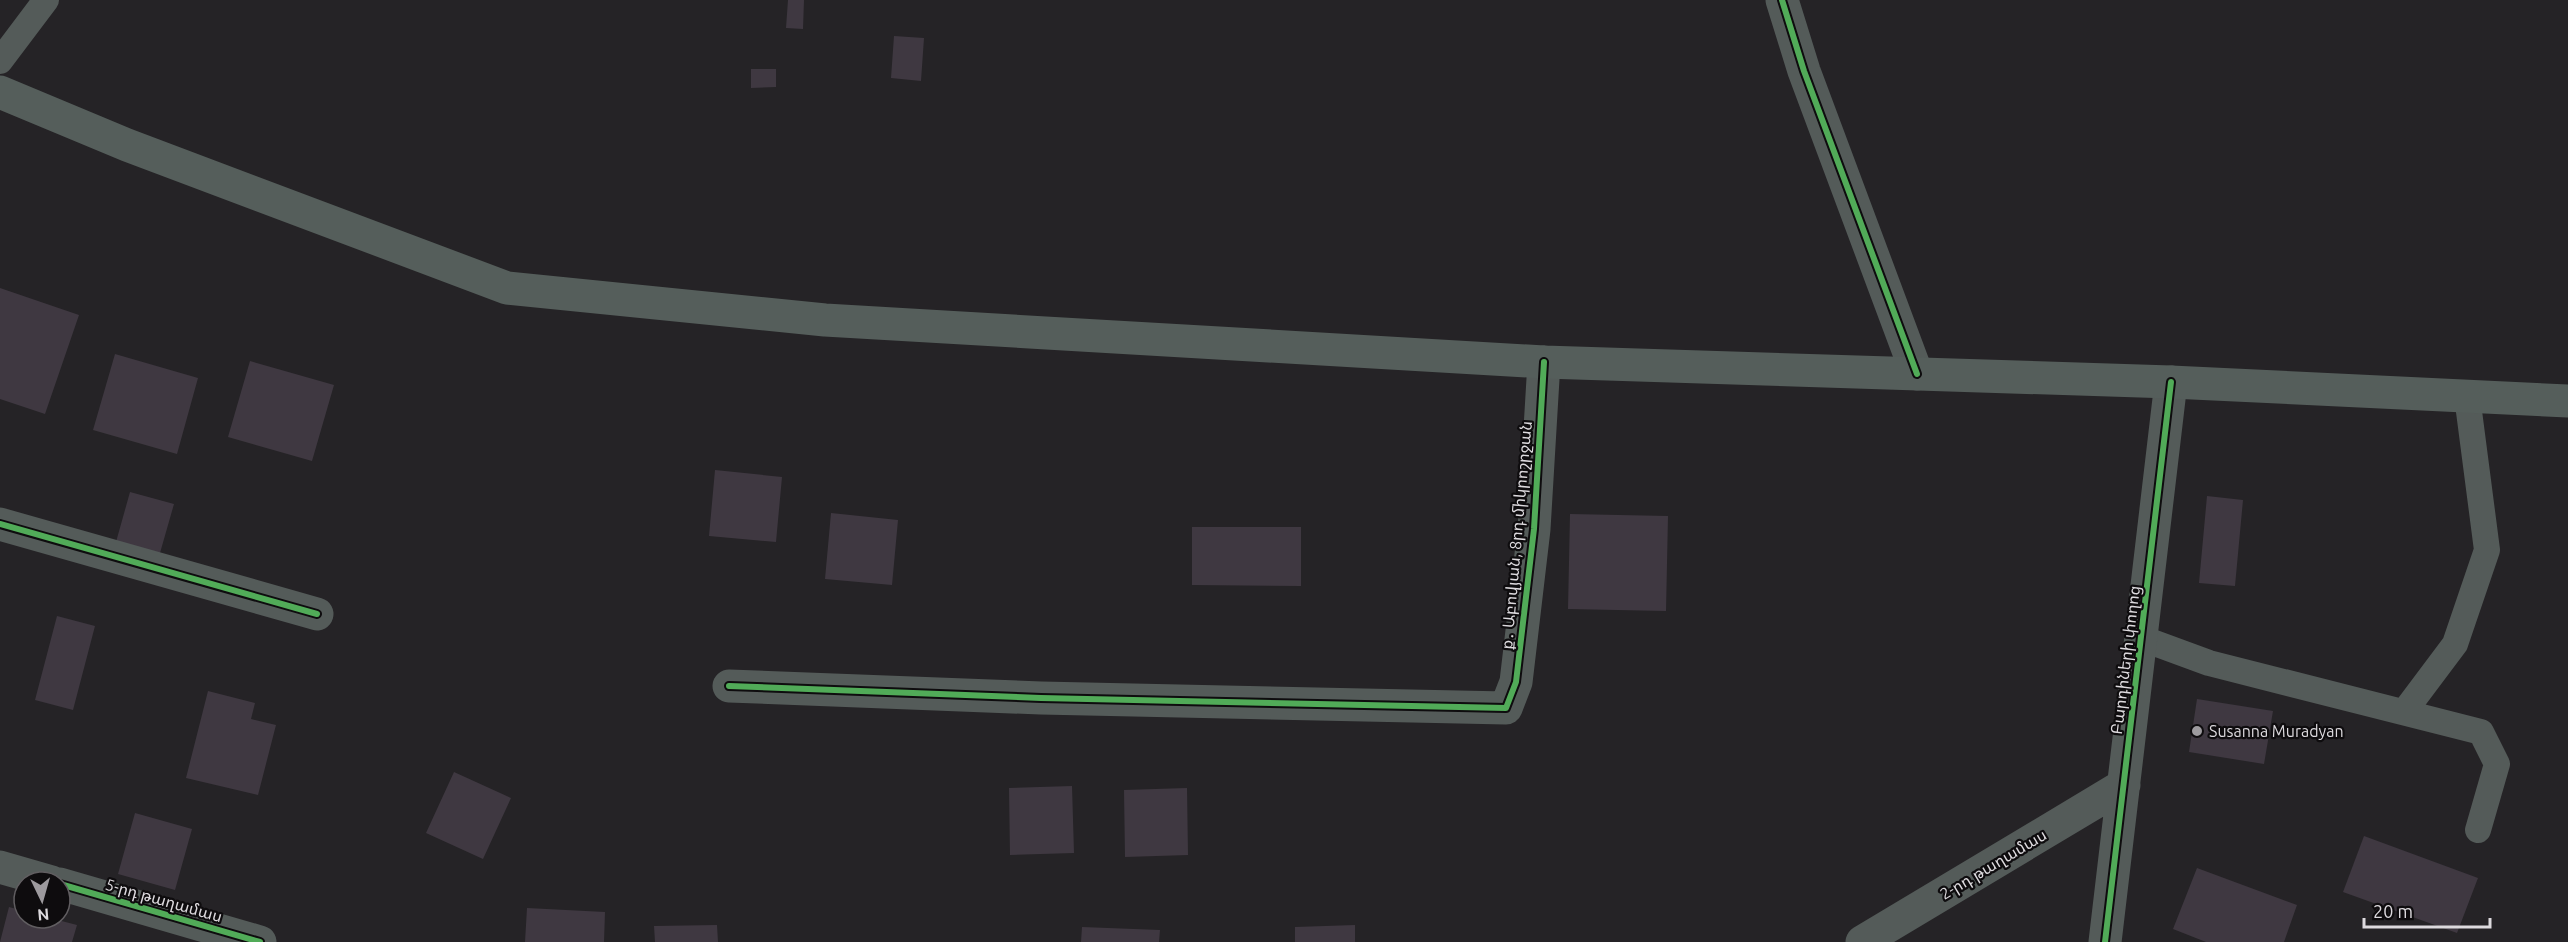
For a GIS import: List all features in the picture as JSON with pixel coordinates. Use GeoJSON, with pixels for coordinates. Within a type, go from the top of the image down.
{"type":"FeatureCollection","features":[{"type":"Feature","properties":{"kind":"main road"},"geometry":{"type":"LineString","coordinates":[[0,92],[127,145],[507,288],[825,320],[1544,362],[2171,381],[2568,401]]}},
{"type":"Feature","properties":{"kind":"street"},"geometry":{"type":"LineString","coordinates":[[1782,0],[1809,82],[1917,374]]}},
{"type":"Feature","properties":{"kind":"street","name":"ք․ Աբովյան, 8րդ միկրոշրջան"},"geometry":{"type":"LineString","coordinates":[[729,686],[1041,698],[1506,708],[1516,682],[1534,529],[1544,362]]}},
{"type":"Feature","properties":{"kind":"street","name":"Բարդիների փողոց"},"geometry":{"type":"LineString","coordinates":[[2105,942],[2171,381]]}},
{"type":"Feature","properties":{"kind":"street"},"geometry":{"type":"LineString","coordinates":[[0,524],[317,615]]}},
{"type":"Feature","properties":{"kind":"street","name":"2-րդ թաղամաս"},"geometry":{"type":"LineString","coordinates":[[1862,942],[2124,785]]}},
{"type":"Feature","properties":{"kind":"street","name":"5-րդ թաղամաս"},"geometry":{"type":"LineString","coordinates":[[72,888],[200,933],[260,942]]}},
{"type":"Feature","properties":{"kind":"lane"},"geometry":{"type":"LineString","coordinates":[[0,62],[46,0]]}},
{"type":"Feature","properties":{"kind":"lane"},"geometry":{"type":"LineString","coordinates":[[2403,712],[2456,644],[2487,550],[2467,396]]}},
{"type":"Feature","properties":{"kind":"lane"},"geometry":{"type":"LineString","coordinates":[[2141,638],[2210,663],[2481,732],[2496,764],[2478,830]]}},
{"type":"Feature","properties":{"kind":"building"},"geometry":{"type":"Polygon","coordinates":[[[788,0],[804,0],[803,29],[786,28],[788,0]]]}},
{"type":"Feature","properties":{"kind":"building"},"geometry":{"type":"Polygon","coordinates":[[[894,36],[924,38],[921,81],[891,78],[894,36]]]}},
{"type":"Feature","properties":{"kind":"building"},"geometry":{"type":"Polygon","coordinates":[[[751,69],[776,69],[776,87],[751,88],[751,69]]]}},
{"type":"Feature","properties":{"kind":"building"},"geometry":{"type":"Polygon","coordinates":[[[0,288],[79,315],[45,414],[0,399],[0,288]]]}},
{"type":"Feature","properties":{"kind":"building"},"geometry":{"type":"Polygon","coordinates":[[[115,354],[198,378],[177,454],[93,430],[115,354]]]}},
{"type":"Feature","properties":{"kind":"building"},"geometry":{"type":"Polygon","coordinates":[[[250,361],[334,385],[312,461],[228,437],[250,361]]]}},
{"type":"Feature","properties":{"kind":"building"},"geometry":{"type":"Polygon","coordinates":[[[715,470],[782,477],[776,542],[709,536],[715,470]]]}},
{"type":"Feature","properties":{"kind":"building"},"geometry":{"type":"Polygon","coordinates":[[[130,492],[174,504],[160,553],[116,542],[130,492]]]}},
{"type":"Feature","properties":{"kind":"building"},"geometry":{"type":"Polygon","coordinates":[[[2207,496],[2243,500],[2235,586],[2199,583],[2207,496]]]}},
{"type":"Feature","properties":{"kind":"building"},"geometry":{"type":"Polygon","coordinates":[[[831,513],[898,520],[892,585],[825,579],[831,513]]]}},
{"type":"Feature","properties":{"kind":"building"},"geometry":{"type":"Polygon","coordinates":[[[1570,514],[1668,516],[1666,611],[1568,609],[1570,514]]]}},
{"type":"Feature","properties":{"kind":"building"},"geometry":{"type":"Polygon","coordinates":[[[1192,527],[1301,527],[1301,586],[1192,585],[1192,527]]]}},
{"type":"Feature","properties":{"kind":"building"},"geometry":{"type":"Polygon","coordinates":[[[57,616],[95,626],[73,710],[35,700],[57,616]]]}},
{"type":"Feature","properties":{"kind":"building"},"geometry":{"type":"Polygon","coordinates":[[[208,691],[255,703],[251,719],[276,725],[258,795],[186,778],[208,691]]]}},
{"type":"Feature","properties":{"kind":"building"},"geometry":{"type":"Polygon","coordinates":[[[2197,699],[2273,711],[2264,764],[2189,752],[2197,699]]]}},
{"type":"Feature","properties":{"kind":"building"},"geometry":{"type":"Polygon","coordinates":[[[454,772],[511,798],[483,859],[426,833],[454,772]]]}},
{"type":"Feature","properties":{"kind":"building"},"geometry":{"type":"Polygon","coordinates":[[[1072,786],[1074,853],[1010,855],[1009,788],[1072,786]]]}},
{"type":"Feature","properties":{"kind":"building"},"geometry":{"type":"Polygon","coordinates":[[[1187,788],[1188,855],[1125,857],[1124,790],[1187,788]]]}},
{"type":"Feature","properties":{"kind":"building"},"geometry":{"type":"Polygon","coordinates":[[[135,813],[192,829],[175,890],[118,874],[135,813]]]}},
{"type":"Feature","properties":{"kind":"building"},"geometry":{"type":"Polygon","coordinates":[[[2364,836],[2478,878],[2457,933],[2343,892],[2364,836]]]}},
{"type":"Feature","properties":{"kind":"building"},"geometry":{"type":"Polygon","coordinates":[[[2197,868],[2297,905],[2284,942],[2206,942],[2173,929],[2197,868]]]}},
{"type":"Feature","properties":{"kind":"building"},"geometry":{"type":"Polygon","coordinates":[[[9,907],[12,908],[12,930],[72,930],[72,924],[77,925],[72,942],[0,942],[9,907]]]}},
{"type":"Feature","properties":{"kind":"building"},"geometry":{"type":"Polygon","coordinates":[[[527,908],[605,912],[604,942],[525,942],[527,908]]]}},
{"type":"Feature","properties":{"kind":"building"},"geometry":{"type":"Polygon","coordinates":[[[717,925],[718,942],[655,942],[654,926],[717,925]]]}},
{"type":"Feature","properties":{"kind":"building"},"geometry":{"type":"Polygon","coordinates":[[[1355,925],[1355,942],[1295,942],[1295,927],[1355,925]]]}},
{"type":"Feature","properties":{"kind":"building"},"geometry":{"type":"Polygon","coordinates":[[[1082,927],[1160,930],[1159,942],[1081,942],[1082,927]]]}},
{"type":"Feature","properties":{"kind":"cycle path"},"geometry":{"type":"LineString","coordinates":[[1782,0],[1804,71],[1917,374]]}},
{"type":"Feature","properties":{"kind":"cycle path"},"geometry":{"type":"LineString","coordinates":[[729,686],[1041,698],[1506,708],[1516,682],[1534,529],[1544,362]]}},
{"type":"Feature","properties":{"kind":"cycle path"},"geometry":{"type":"LineString","coordinates":[[2105,942],[2171,382]]}},
{"type":"Feature","properties":{"kind":"cycle path"},"geometry":{"type":"LineString","coordinates":[[0,524],[317,614]]}},
{"type":"Feature","properties":{"kind":"cycle path"},"geometry":{"type":"LineString","coordinates":[[72,887],[260,942]]}},
{"type":"Feature","properties":{"kind":"place","name":"Susanna Muradyan"},"geometry":{"type":"Point","coordinates":[2197,731]}}]}
